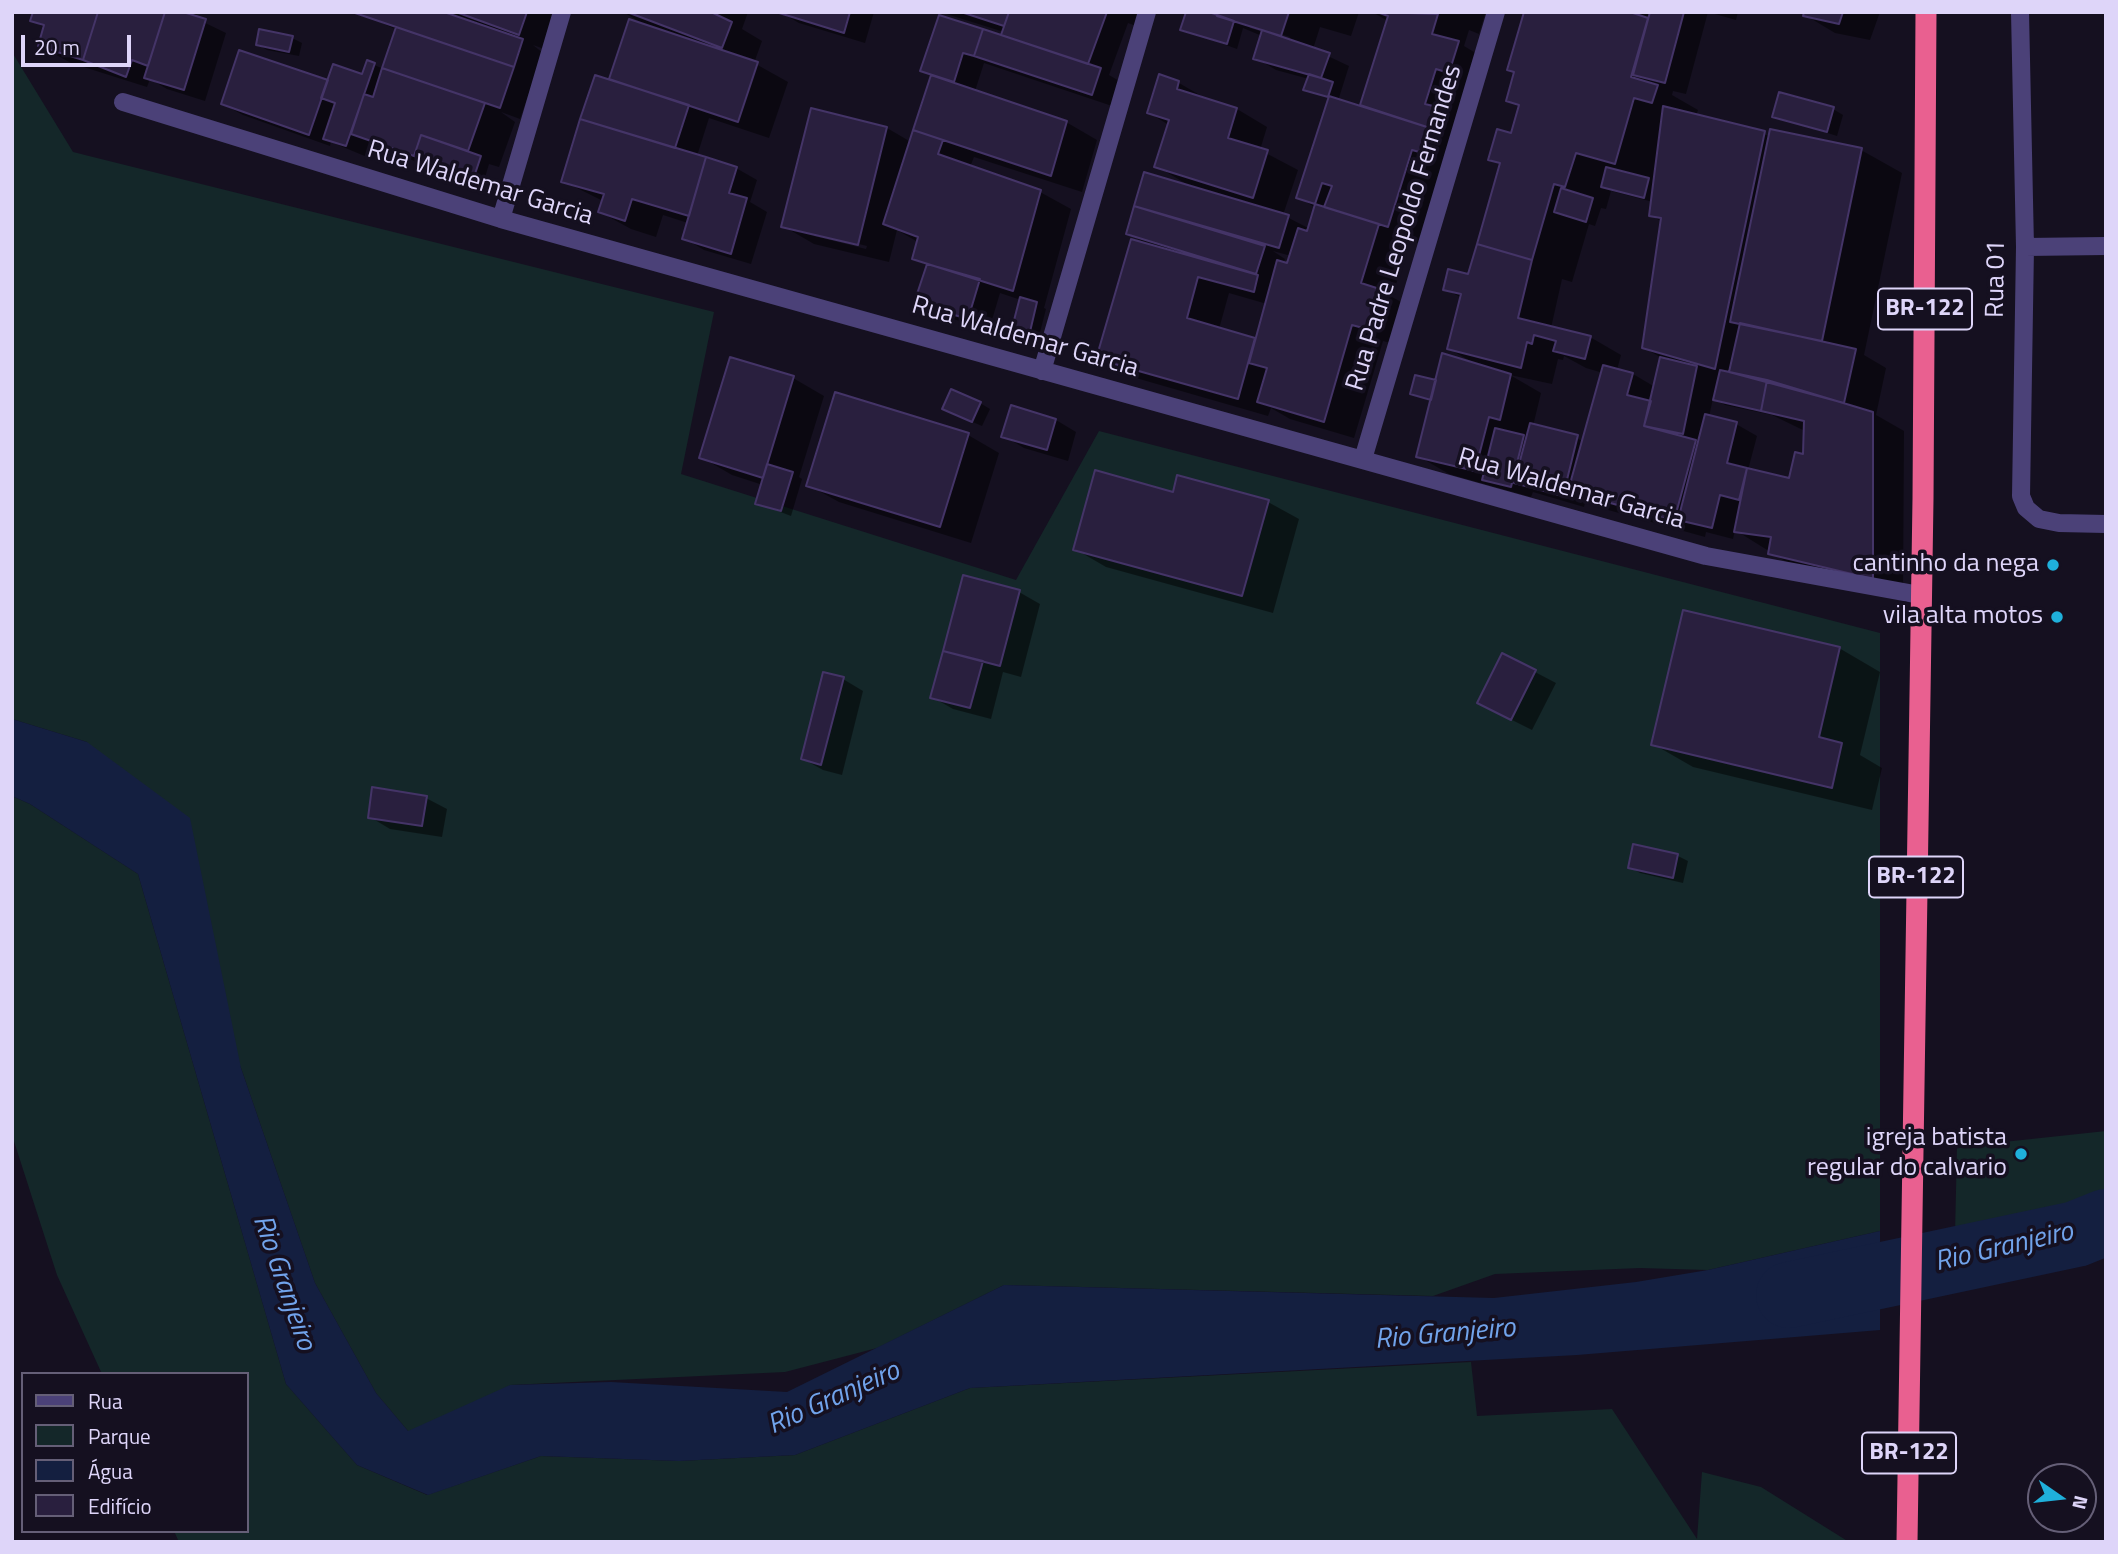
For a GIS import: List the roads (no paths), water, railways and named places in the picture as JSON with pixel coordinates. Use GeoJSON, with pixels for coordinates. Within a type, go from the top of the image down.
{"type":"FeatureCollection","features":[{"type":"Feature","properties":{"kind":"highway","name":"BR-122"},"geometry":{"type":"LineString","coordinates":[[1908,1542],[1926,12]]}},
{"type":"Feature","properties":{"kind":"street"},"geometry":{"type":"LineString","coordinates":[[501,219],[562,12]]}},
{"type":"Feature","properties":{"kind":"street"},"geometry":{"type":"LineString","coordinates":[[1042,371],[1147,12]]}},
{"type":"Feature","properties":{"kind":"street","name":"Rua Padre Leopoldo Fernandes"},"geometry":{"type":"LineString","coordinates":[[1363,459],[1496,12]]}},
{"type":"Feature","properties":{"kind":"street","name":"Rua 01"},"geometry":{"type":"LineString","coordinates":[[2020,12],[2025,247],[2021,496],[2026,508],[2039,519],[2059,523],[2106,524]]}},
{"type":"Feature","properties":{"kind":"street","name":"Rua Waldemar Garcia"},"geometry":{"type":"LineString","coordinates":[[123,102],[501,219],[1706,556],[1920,600]]}},
{"type":"Feature","properties":{"kind":"street"},"geometry":{"type":"LineString","coordinates":[[2025,247],[2106,246]]}},
{"type":"Feature","properties":{"kind":"water"},"geometry":{"type":"Polygon","coordinates":[[[12,719],[87,742],[190,818],[241,1068],[315,1283],[376,1393],[408,1431],[510,1385],[611,1382],[787,1392],[1004,1285],[1494,1298],[1636,1282],[1708,1270],[1880,1231],[1880,1330],[1577,1355],[970,1388],[795,1455],[679,1461],[541,1456],[428,1495],[357,1465],[286,1384],[138,874],[30,804],[12,796],[12,719]]]}},
{"type":"Feature","properties":{"kind":"water"},"geometry":{"type":"Polygon","coordinates":[[[2106,1197],[2106,1247],[2074,1265],[1957,1284],[1955,1234],[2087,1206],[2106,1197]]]}},
{"type":"Feature","properties":{"kind":"waterway","name":"Rio Granjeiro"},"geometry":{"type":"LineString","coordinates":[[1789,1295],[2076,1234],[2106,1222]]}},
{"type":"Feature","properties":{"kind":"place","name":"cantinho da nega"},"geometry":{"type":"Point","coordinates":[2053,565]}},
{"type":"Feature","properties":{"kind":"place","name":"vila alta motos"},"geometry":{"type":"Point","coordinates":[2057,617]}},
{"type":"Feature","properties":{"kind":"place","name":"igreja batista regular do calvario"},"geometry":{"type":"Point","coordinates":[2021,1154]}}]}
